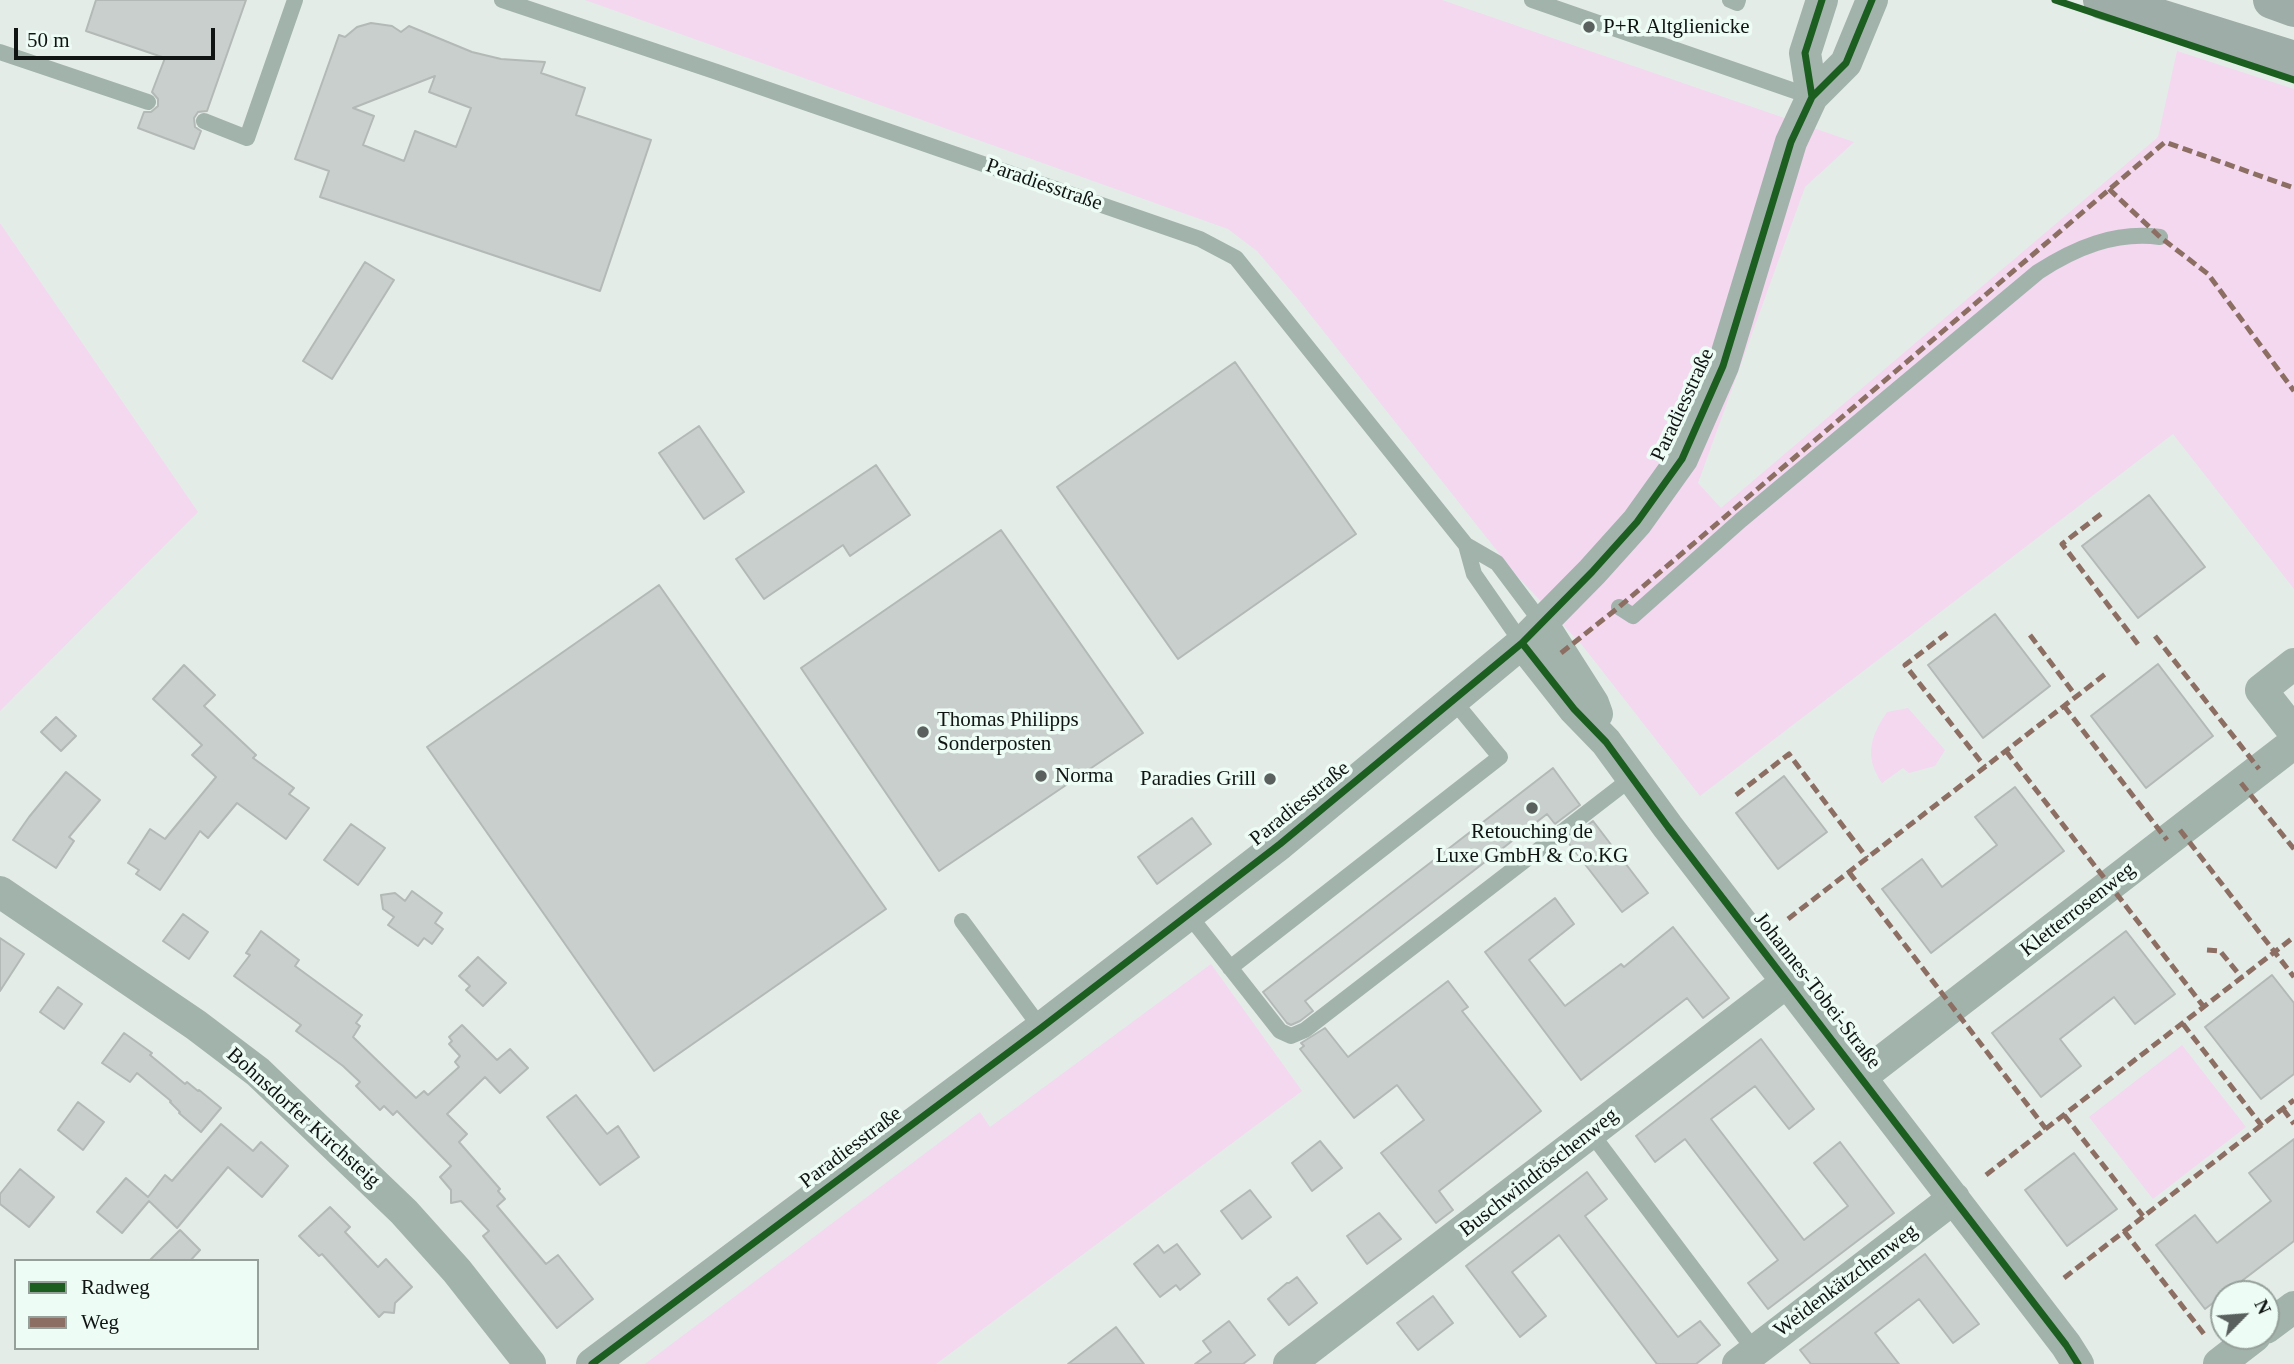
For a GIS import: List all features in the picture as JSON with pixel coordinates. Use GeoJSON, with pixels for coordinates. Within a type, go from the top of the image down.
{"type":"FeatureCollection","features":[{"type":"Feature","properties":{"kind":"main road"},"geometry":{"type":"LineString","coordinates":[[2102,0],[2294,60]]}},
{"type":"Feature","properties":{"kind":"main road"},"geometry":{"type":"LineString","coordinates":[[2272,0],[2294,8]]}},
{"type":"Feature","properties":{"kind":"street"},"geometry":{"type":"LineString","coordinates":[[1811,97],[1805,52],[1822,0]]}},
{"type":"Feature","properties":{"kind":"street","name":"Paradiesstraße"},"geometry":{"type":"LineString","coordinates":[[592,1364],[1041,1028],[1280,844],[1532,633],[1637,522],[1682,460],[1723,366],[1791,142],[1811,97],[1846,63],[1872,0]]}},
{"type":"Feature","properties":{"kind":"street","name":"Johannes-Tobei-Straße"},"geometry":{"type":"LineString","coordinates":[[1532,633],[1574,709],[1606,742],[1633,777],[1668,827],[1954,1198],[2078,1364]]}},
{"type":"Feature","properties":{"kind":"street"},"geometry":{"type":"LineString","coordinates":[[2294,664],[2261,690],[2294,732]]}},
{"type":"Feature","properties":{"kind":"street","name":"Kletterrosenweg"},"geometry":{"type":"LineString","coordinates":[[1861,1077],[2294,743]]}},
{"type":"Feature","properties":{"kind":"street","name":"Bohnsdorfer Kirchsteig"},"geometry":{"type":"LineString","coordinates":[[0,892],[196,1025],[258,1072],[404,1212],[457,1271],[530,1364]]}},
{"type":"Feature","properties":{"kind":"street","name":"Buschwindröschenweg"},"geometry":{"type":"LineString","coordinates":[[1289,1364],[1787,981]]}},
{"type":"Feature","properties":{"kind":"street","name":"Weidenkätzchenweg"},"geometry":{"type":"LineString","coordinates":[[1749,1359],[1954,1198]]}},
{"type":"Feature","properties":{"kind":"street"},"geometry":{"type":"LineString","coordinates":[[2219,1364],[2237,1350]]}},
{"type":"Feature","properties":{"kind":"lane"},"geometry":{"type":"LineString","coordinates":[[204,121],[247,138],[295,0]]}},
{"type":"Feature","properties":{"kind":"lane","name":"Paradiesstraße"},"geometry":{"type":"LineString","coordinates":[[502,0],[1200,239],[1236,258],[1466,545],[1497,563],[1532,633]]}},
{"type":"Feature","properties":{"kind":"lane"},"geometry":{"type":"LineString","coordinates":[[1532,0],[1811,97]]}},
{"type":"Feature","properties":{"kind":"lane"},"geometry":{"type":"LineString","coordinates":[[1730,0],[1737,3],[1738,0]]}},
{"type":"Feature","properties":{"kind":"lane"},"geometry":{"type":"LineString","coordinates":[[0,52],[148,102]]}},
{"type":"Feature","properties":{"kind":"lane"},"geometry":{"type":"LineString","coordinates":[[1619,607],[1633,617],[1741,520],[2038,272],[2066,254],[2103,241],[2135,235],[2161,237]]}},
{"type":"Feature","properties":{"kind":"lane","name":"Paradiesstraße"},"geometry":{"type":"LineString","coordinates":[[1466,545],[1474,574],[1532,633]]}},
{"type":"Feature","properties":{"kind":"lane"},"geometry":{"type":"LineString","coordinates":[[1230,968],[1500,757],[1453,700]]}},
{"type":"Feature","properties":{"kind":"lane"},"geometry":{"type":"LineString","coordinates":[[1188,915],[1280,1031],[1291,1036],[1305,1030],[1633,777]]}},
{"type":"Feature","properties":{"kind":"lane"},"geometry":{"type":"LineString","coordinates":[[962,921],[1041,1028]]}},
{"type":"Feature","properties":{"kind":"lane"},"geometry":{"type":"LineString","coordinates":[[1591,1133],[1749,1359]]}},
{"type":"Feature","properties":{"kind":"shaded area"},"geometry":{"type":"Polygon","coordinates":[[[585,0],[1442,0],[1854,142],[1805,187],[1698,483],[1721,508],[2158,137],[2177,51],[2294,89],[2294,589],[2173,434],[1700,796],[1582,645],[1517,576],[1298,299],[1257,251],[1228,229],[585,0]]]}},
{"type":"Feature","properties":{"kind":"shaded area"},"geometry":{"type":"Polygon","coordinates":[[[0,223],[198,512],[0,711],[0,223]]]}},
{"type":"Feature","properties":{"kind":"shaded area"},"geometry":{"type":"Polygon","coordinates":[[[1908,708],[1945,750],[1935,766],[1909,773],[1903,768],[1882,783],[1876,774],[1871,756],[1873,739],[1887,712],[1908,708]]]}},
{"type":"Feature","properties":{"kind":"shaded area"},"geometry":{"type":"Polygon","coordinates":[[[1211,964],[1302,1091],[936,1364],[645,1364],[980,1112],[990,1127],[1211,964]]]}},
{"type":"Feature","properties":{"kind":"shaded area"},"geometry":{"type":"Polygon","coordinates":[[[2182,1045],[2246,1127],[2153,1199],[2089,1117],[2182,1045]]]}},
{"type":"Feature","properties":{"kind":"building"},"geometry":{"type":"Polygon","coordinates":[[[96,0],[246,0],[207,111],[198,112],[194,118],[195,127],[201,131],[194,149],[138,128],[144,112],[151,112],[158,106],[158,99],[152,92],[165,58],[86,31],[96,0]]]}},
{"type":"Feature","properties":{"kind":"building"},"geometry":{"type":"Polygon","coordinates":[[[371,23],[392,26],[401,32],[409,26],[472,52],[501,59],[545,62],[541,73],[585,88],[576,115],[651,140],[600,291],[320,197],[329,171],[295,159],[339,35],[345,37],[357,27],[371,23]],[[435,76],[353,108],[374,116],[363,145],[404,161],[415,131],[456,147],[471,108],[429,92],[435,76]]]}},
{"type":"Feature","properties":{"kind":"building"},"geometry":{"type":"Polygon","coordinates":[[[365,262],[394,280],[332,379],[303,361],[365,262]]]}},
{"type":"Feature","properties":{"kind":"building"},"geometry":{"type":"Polygon","coordinates":[[[1235,362],[1356,534],[1178,659],[1057,487],[1235,362]]]}},
{"type":"Feature","properties":{"kind":"building"},"geometry":{"type":"Polygon","coordinates":[[[699,426],[744,492],[704,519],[659,453],[699,426]]]}},
{"type":"Feature","properties":{"kind":"building"},"geometry":{"type":"Polygon","coordinates":[[[876,465],[910,515],[850,556],[843,545],[764,599],[736,559],[876,465]]]}},
{"type":"Feature","properties":{"kind":"building"},"geometry":{"type":"Polygon","coordinates":[[[2149,495],[2205,567],[2138,618],[2082,546],[2149,495]]]}},
{"type":"Feature","properties":{"kind":"building"},"geometry":{"type":"Polygon","coordinates":[[[1001,530],[1143,733],[939,871],[801,668],[1001,530]]]}},
{"type":"Feature","properties":{"kind":"building"},"geometry":{"type":"Polygon","coordinates":[[[659,585],[886,909],[654,1071],[427,747],[659,585]]]}},
{"type":"Feature","properties":{"kind":"building"},"geometry":{"type":"Polygon","coordinates":[[[1995,614],[2050,686],[1983,738],[1928,665],[1995,614]]]}},
{"type":"Feature","properties":{"kind":"building"},"geometry":{"type":"Polygon","coordinates":[[[2158,664],[2213,736],[2146,788],[2091,716],[2158,664]]]}},
{"type":"Feature","properties":{"kind":"building"},"geometry":{"type":"Polygon","coordinates":[[[184,665],[215,695],[204,706],[256,755],[253,758],[294,788],[289,794],[309,808],[286,839],[237,803],[208,838],[200,831],[160,890],[136,874],[139,870],[128,863],[150,829],[165,839],[216,777],[192,755],[202,745],[153,699],[184,665]]]}},
{"type":"Feature","properties":{"kind":"building"},"geometry":{"type":"Polygon","coordinates":[[[56,717],[76,736],[61,751],[41,732],[56,717]]]}},
{"type":"Feature","properties":{"kind":"building"},"geometry":{"type":"Polygon","coordinates":[[[1553,768],[1580,805],[1555,824],[1547,814],[1305,1001],[1313,1011],[1300,1021],[1291,1025],[1287,1023],[1263,992],[1553,768]]]}},
{"type":"Feature","properties":{"kind":"building"},"geometry":{"type":"Polygon","coordinates":[[[66,772],[100,800],[69,837],[74,841],[56,868],[13,840],[66,772]]]}},
{"type":"Feature","properties":{"kind":"building"},"geometry":{"type":"Polygon","coordinates":[[[1784,776],[1827,832],[1778,869],[1736,813],[1784,776]]]}},
{"type":"Feature","properties":{"kind":"building"},"geometry":{"type":"Polygon","coordinates":[[[2015,787],[2064,851],[1931,953],[1882,889],[1922,859],[1942,887],[1997,845],[1975,817],[2015,787]]]}},
{"type":"Feature","properties":{"kind":"building"},"geometry":{"type":"Polygon","coordinates":[[[1192,818],[1211,844],[1157,884],[1138,857],[1192,818]]]}},
{"type":"Feature","properties":{"kind":"building"},"geometry":{"type":"Polygon","coordinates":[[[1593,821],[1648,893],[1622,912],[1567,841],[1593,821]]]}},
{"type":"Feature","properties":{"kind":"building"},"geometry":{"type":"Polygon","coordinates":[[[351,824],[385,848],[358,885],[324,860],[351,824]]]}},
{"type":"Feature","properties":{"kind":"building"},"geometry":{"type":"Polygon","coordinates":[[[412,891],[442,913],[435,923],[443,929],[432,944],[424,938],[418,946],[388,925],[394,917],[383,909],[381,895],[395,893],[405,901],[412,891]]]}},
{"type":"Feature","properties":{"kind":"building"},"geometry":{"type":"Polygon","coordinates":[[[1555,898],[1574,924],[1529,960],[1565,1006],[1621,964],[1624,967],[1673,927],[1729,998],[1703,1018],[1687,998],[1581,1080],[1485,952],[1555,898]]]}},
{"type":"Feature","properties":{"kind":"building"},"geometry":{"type":"Polygon","coordinates":[[[183,914],[208,932],[189,959],[163,941],[183,914]]]}},
{"type":"Feature","properties":{"kind":"building"},"geometry":{"type":"Polygon","coordinates":[[[261,931],[299,960],[295,966],[362,1015],[356,1023],[360,1026],[353,1037],[416,1098],[424,1091],[428,1095],[459,1067],[455,1062],[460,1056],[449,1044],[452,1041],[449,1037],[462,1025],[497,1060],[510,1049],[528,1068],[500,1093],[485,1077],[447,1114],[467,1134],[459,1142],[500,1189],[498,1191],[505,1199],[497,1206],[546,1264],[558,1255],[593,1299],[557,1328],[483,1236],[489,1231],[461,1201],[451,1203],[451,1190],[440,1177],[451,1166],[397,1111],[393,1115],[384,1106],[380,1110],[356,1086],[360,1082],[343,1066],[296,1031],[301,1025],[234,976],[250,955],[246,953],[261,931]]]}},
{"type":"Feature","properties":{"kind":"building"},"geometry":{"type":"Polygon","coordinates":[[[2126,931],[2175,994],[2135,1024],[2114,997],[2060,1039],[2081,1066],[2041,1097],[1992,1033],[2126,931]]]}},
{"type":"Feature","properties":{"kind":"building"},"geometry":{"type":"Polygon","coordinates":[[[0,938],[24,954],[0,991],[0,938]]]}},
{"type":"Feature","properties":{"kind":"building"},"geometry":{"type":"Polygon","coordinates":[[[478,957],[506,983],[483,1006],[466,990],[470,986],[459,976],[478,957]]]}},
{"type":"Feature","properties":{"kind":"building"},"geometry":{"type":"Polygon","coordinates":[[[2272,975],[2294,1003],[2294,1074],[2261,1099],[2205,1027],[2272,975]]]}},
{"type":"Feature","properties":{"kind":"building"},"geometry":{"type":"Polygon","coordinates":[[[1448,981],[1468,1007],[1462,1011],[1541,1111],[1439,1191],[1453,1210],[1436,1223],[1381,1153],[1424,1120],[1397,1085],[1354,1118],[1300,1049],[1304,1046],[1301,1043],[1325,1028],[1348,1057],[1448,981]]]}},
{"type":"Feature","properties":{"kind":"building"},"geometry":{"type":"Polygon","coordinates":[[[58,987],[82,1004],[64,1029],[40,1012],[58,987]]]}},
{"type":"Feature","properties":{"kind":"building"},"geometry":{"type":"Polygon","coordinates":[[[124,1033],[152,1053],[150,1055],[185,1084],[187,1082],[199,1090],[221,1108],[201,1132],[179,1113],[171,1101],[137,1073],[130,1082],[102,1063],[124,1033]]]}},
{"type":"Feature","properties":{"kind":"building"},"geometry":{"type":"Polygon","coordinates":[[[1761,1039],[1814,1109],[1789,1129],[1755,1086],[1711,1119],[1804,1240],[1848,1206],[1814,1163],[1840,1142],[1894,1213],[1768,1309],[1748,1283],[1778,1260],[1685,1139],[1655,1162],[1636,1136],[1761,1039]]]}},
{"type":"Feature","properties":{"kind":"building"},"geometry":{"type":"Polygon","coordinates":[[[576,1095],[607,1134],[618,1126],[639,1157],[600,1185],[547,1117],[576,1095]]]}},
{"type":"Feature","properties":{"kind":"building"},"geometry":{"type":"Polygon","coordinates":[[[78,1102],[104,1122],[83,1150],[58,1130],[78,1102]]]}},
{"type":"Feature","properties":{"kind":"building"},"geometry":{"type":"Polygon","coordinates":[[[221,1124],[253,1151],[261,1142],[288,1166],[262,1197],[228,1167],[177,1228],[149,1201],[122,1233],[97,1212],[126,1178],[148,1197],[165,1175],[172,1181],[221,1124]]]}},
{"type":"Feature","properties":{"kind":"building"},"geometry":{"type":"Polygon","coordinates":[[[2294,1139],[2294,1241],[2243,1280],[2210,1280],[2210,1305],[2205,1309],[2156,1245],[2195,1215],[2217,1243],[2271,1201],[2249,1173],[2294,1139]]]}},
{"type":"Feature","properties":{"kind":"building"},"geometry":{"type":"Polygon","coordinates":[[[1320,1141],[1342,1168],[1312,1191],[1292,1163],[1320,1141]]]}},
{"type":"Feature","properties":{"kind":"building"},"geometry":{"type":"Polygon","coordinates":[[[2074,1153],[2117,1209],[2067,1246],[2025,1190],[2074,1153]]]}},
{"type":"Feature","properties":{"kind":"building"},"geometry":{"type":"Polygon","coordinates":[[[20,1169],[54,1197],[29,1227],[0,1204],[0,1194],[20,1169]]]}},
{"type":"Feature","properties":{"kind":"building"},"geometry":{"type":"Polygon","coordinates":[[[1587,1172],[1607,1199],[1585,1216],[1678,1337],[1700,1321],[1720,1345],[1696,1364],[1657,1364],[1559,1235],[1512,1272],[1546,1316],[1520,1337],[1466,1266],[1587,1172]]]}},
{"type":"Feature","properties":{"kind":"building"},"geometry":{"type":"Polygon","coordinates":[[[1250,1190],[1271,1217],[1242,1239],[1221,1211],[1250,1190]]]}},
{"type":"Feature","properties":{"kind":"building"},"geometry":{"type":"Polygon","coordinates":[[[330,1207],[350,1227],[345,1232],[378,1267],[386,1259],[412,1287],[395,1303],[394,1313],[384,1312],[379,1317],[322,1254],[319,1256],[299,1236],[330,1207]]]}},
{"type":"Feature","properties":{"kind":"building"},"geometry":{"type":"Polygon","coordinates":[[[1379,1213],[1401,1239],[1367,1264],[1347,1236],[1379,1213]]]}},
{"type":"Feature","properties":{"kind":"building"},"geometry":{"type":"Polygon","coordinates":[[[180,1230],[200,1250],[192,1259],[151,1259],[180,1230]]]}},
{"type":"Feature","properties":{"kind":"building"},"geometry":{"type":"Polygon","coordinates":[[[1177,1244],[1200,1274],[1180,1290],[1176,1285],[1160,1297],[1134,1264],[1158,1245],[1164,1253],[1177,1244]]]}},
{"type":"Feature","properties":{"kind":"building"},"geometry":{"type":"Polygon","coordinates":[[[1925,1254],[1979,1324],[1953,1343],[1919,1299],[1875,1333],[1899,1364],[1811,1364],[1800,1350],[1925,1254]]]}},
{"type":"Feature","properties":{"kind":"building"},"geometry":{"type":"Polygon","coordinates":[[[1297,1277],[1317,1303],[1289,1325],[1268,1299],[1297,1277]]]}},
{"type":"Feature","properties":{"kind":"building"},"geometry":{"type":"Polygon","coordinates":[[[1433,1296],[1453,1323],[1418,1350],[1397,1323],[1433,1296]]]}},
{"type":"Feature","properties":{"kind":"building"},"geometry":{"type":"Polygon","coordinates":[[[1229,1321],[1255,1355],[1243,1364],[1195,1364],[1211,1352],[1203,1341],[1229,1321]]]}},
{"type":"Feature","properties":{"kind":"building"},"geometry":{"type":"Polygon","coordinates":[[[1116,1327],[1144,1364],[1068,1364],[1116,1327]]]}},
{"type":"Feature","properties":{"kind":"marked path"},"geometry":{"type":"LineString","coordinates":[[1561,653],[1619,607],[2165,142],[2294,188]]}},
{"type":"Feature","properties":{"kind":"marked path"},"geometry":{"type":"LineString","coordinates":[[2109,189],[2160,237],[2208,274],[2294,391]]}},
{"type":"Feature","properties":{"kind":"marked path"},"geometry":{"type":"LineString","coordinates":[[2101,514],[2062,544],[2140,647]]}},
{"type":"Feature","properties":{"kind":"marked path"},"geometry":{"type":"LineString","coordinates":[[1947,633],[1905,665],[1985,767]]}},
{"type":"Feature","properties":{"kind":"marked path"},"geometry":{"type":"LineString","coordinates":[[2030,635],[2076,696]]}},
{"type":"Feature","properties":{"kind":"marked path"},"geometry":{"type":"LineString","coordinates":[[2155,636],[2259,769]]}},
{"type":"Feature","properties":{"kind":"marked path"},"geometry":{"type":"LineString","coordinates":[[1788,919],[2108,672]]}},
{"type":"Feature","properties":{"kind":"marked path"},"geometry":{"type":"LineString","coordinates":[[2064,706],[2167,840]]}},
{"type":"Feature","properties":{"kind":"marked path"},"geometry":{"type":"LineString","coordinates":[[2006,751],[2204,1007]]}},
{"type":"Feature","properties":{"kind":"marked path"},"geometry":{"type":"LineString","coordinates":[[1736,795],[1789,754],[1867,858]]}},
{"type":"Feature","properties":{"kind":"marked path"},"geometry":{"type":"LineString","coordinates":[[2241,783],[2294,849]]}},
{"type":"Feature","properties":{"kind":"marked path"},"geometry":{"type":"LineString","coordinates":[[2180,830],[2294,977]]}},
{"type":"Feature","properties":{"kind":"marked path"},"geometry":{"type":"LineString","coordinates":[[1849,872],[2046,1129]]}},
{"type":"Feature","properties":{"kind":"marked path"},"geometry":{"type":"LineString","coordinates":[[1986,1175],[2294,937]]}},
{"type":"Feature","properties":{"kind":"marked path"},"geometry":{"type":"LineString","coordinates":[[2207,950],[2220,951],[2242,978]]}},
{"type":"Feature","properties":{"kind":"marked path"},"geometry":{"type":"LineString","coordinates":[[2183,1024],[2262,1126]]}},
{"type":"Feature","properties":{"kind":"marked path"},"geometry":{"type":"LineString","coordinates":[[2064,1278],[2294,1100]]}},
{"type":"Feature","properties":{"kind":"marked path"},"geometry":{"type":"LineString","coordinates":[[2283,1109],[2294,1124]]}},
{"type":"Feature","properties":{"kind":"marked path"},"geometry":{"type":"LineString","coordinates":[[2064,1115],[2143,1216]]}},
{"type":"Feature","properties":{"kind":"marked path"},"geometry":{"type":"LineString","coordinates":[[2124,1231],[2204,1334]]}},
{"type":"Feature","properties":{"kind":"cycle path"},"geometry":{"type":"LineString","coordinates":[[1812,97],[1805,53],[1822,0]]}},
{"type":"Feature","properties":{"kind":"cycle path"},"geometry":{"type":"LineString","coordinates":[[592,1364],[1041,1028],[1280,844],[1522,643],[1592,572],[1637,522],[1682,459],[1723,366],[1791,142],[1812,97],[1846,63],[1872,0]]}},
{"type":"Feature","properties":{"kind":"cycle path"},"geometry":{"type":"LineString","coordinates":[[2055,0],[2294,80]]}},
{"type":"Feature","properties":{"kind":"cycle path"},"geometry":{"type":"LineString","coordinates":[[1522,643],[1574,709],[1606,742],[2078,1364]]}},
{"type":"Feature","properties":{"kind":"place","name":"P+R Altglienicke"},"geometry":{"type":"Point","coordinates":[1589,27]}},
{"type":"Feature","properties":{"kind":"place","name":"Thomas Philipps Sonderposten"},"geometry":{"type":"Point","coordinates":[923,732]}},
{"type":"Feature","properties":{"kind":"place","name":"Norma"},"geometry":{"type":"Point","coordinates":[1041,776]}},
{"type":"Feature","properties":{"kind":"place","name":"Paradies Grill"},"geometry":{"type":"Point","coordinates":[1270,779]}},
{"type":"Feature","properties":{"kind":"place","name":"Retouching de Luxe GmbH & Co.KG"},"geometry":{"type":"Point","coordinates":[1532,808]}}]}
